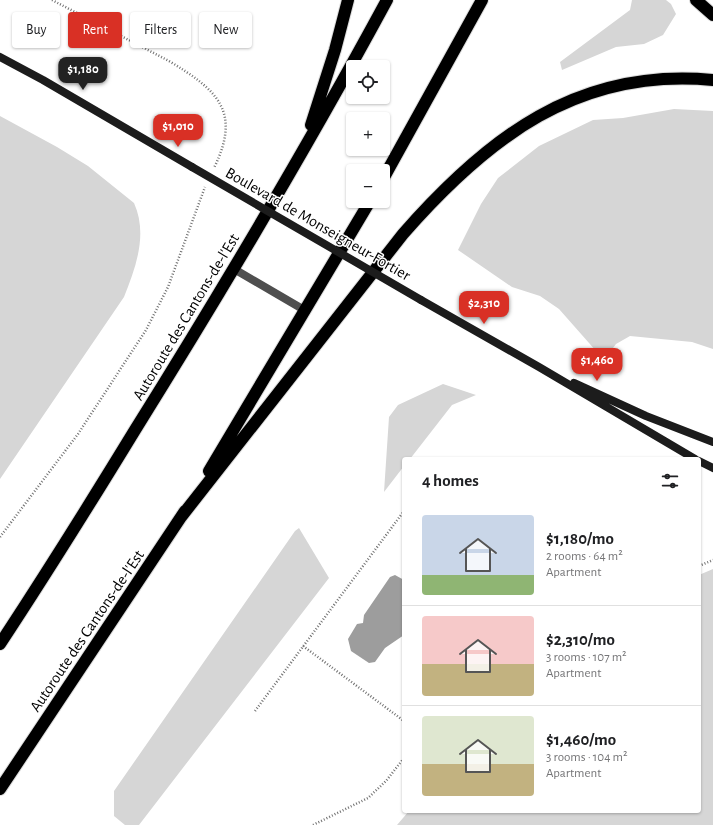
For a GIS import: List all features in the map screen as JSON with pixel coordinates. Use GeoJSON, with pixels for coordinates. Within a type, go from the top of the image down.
{"type":"FeatureCollection","features":[{"type":"Feature","properties":{"kind":"highway"},"geometry":{"type":"LineString","coordinates":[[304,149],[335,50],[348,0]]}},
{"type":"Feature","properties":{"kind":"highway","name":"Autoroute des Cantons-de-l'Est"},"geometry":{"type":"LineString","coordinates":[[0,644],[103,483],[234,269],[304,149],[387,0]]}},
{"type":"Feature","properties":{"kind":"highway"},"geometry":{"type":"LineString","coordinates":[[390,167],[482,0]]}},
{"type":"Feature","properties":{"kind":"highway"},"geometry":{"type":"LineString","coordinates":[[696,0],[713,14]]}},
{"type":"Feature","properties":{"kind":"highway"},"geometry":{"type":"LineString","coordinates":[[181,517],[403,234],[439,195],[478,158],[505,137],[535,118],[567,102],[598,90],[624,84],[659,79],[713,80]]}},
{"type":"Feature","properties":{"kind":"highway","name":"Autoroute des Cantons-de-l'Est"},"geometry":{"type":"LineString","coordinates":[[0,789],[181,517],[306,311],[366,208]]}},
{"type":"Feature","properties":{"kind":"highway"},"geometry":{"type":"LineString","coordinates":[[0,637],[20,613]]}},
{"type":"Feature","properties":{"kind":"main road","name":"Boulevard de Monseigneur-Fortier"},"geometry":{"type":"LineString","coordinates":[[0,56],[693,457]]}},
{"type":"Feature","properties":{"kind":"main road","name":"Boulevard de Monseigneur-Fortier"},"geometry":{"type":"LineString","coordinates":[[539,367],[646,416],[713,442]]}},
{"type":"Feature","properties":{"kind":"main road"},"geometry":{"type":"LineString","coordinates":[[701,462],[713,468]]}},
{"type":"Feature","properties":{"kind":"lane"},"geometry":{"type":"LineString","coordinates":[[234,269],[306,311]]}},
{"type":"Feature","properties":{"kind":"path"},"geometry":{"type":"LineString","coordinates":[[52,0],[169,61],[208,89],[221,105],[226,120],[226,134],[223,147],[212,172]]}},
{"type":"Feature","properties":{"kind":"path"},"geometry":{"type":"LineString","coordinates":[[0,538],[78,434],[146,330],[170,282],[206,185]]}},
{"type":"Feature","properties":{"kind":"path"},"geometry":{"type":"LineString","coordinates":[[254,711],[402,514]]}},
{"type":"Feature","properties":{"kind":"path"},"geometry":{"type":"LineString","coordinates":[[701,565],[713,560]]}},
{"type":"Feature","properties":{"kind":"path"},"geometry":{"type":"LineString","coordinates":[[303,646],[402,720]]}},
{"type":"Feature","properties":{"kind":"path"},"geometry":{"type":"LineString","coordinates":[[313,825],[368,798],[386,781],[402,761]]}},
{"type":"Feature","properties":{"kind":"shaded area"},"geometry":{"type":"Polygon","coordinates":[[[632,0],[666,0],[671,4],[676,14],[663,35],[644,44],[616,47],[562,70],[560,62],[630,10],[632,0]]]}},
{"type":"Feature","properties":{"kind":"shaded area"},"geometry":{"type":"Polygon","coordinates":[[[674,109],[713,111],[713,349],[692,342],[630,336],[616,344],[604,360],[559,309],[540,296],[512,287],[458,250],[481,204],[498,178],[539,146],[593,120],[623,118],[674,109]]]}},
{"type":"Feature","properties":{"kind":"shaded area"},"geometry":{"type":"Polygon","coordinates":[[[0,116],[57,147],[88,166],[134,203],[138,215],[140,238],[139,250],[133,274],[124,297],[0,479],[0,116]]]}},
{"type":"Feature","properties":{"kind":"shaded area"},"geometry":{"type":"Polygon","coordinates":[[[443,384],[476,395],[452,405],[412,457],[402,457],[402,469],[384,492],[389,417],[398,405],[443,384]]]}},
{"type":"Feature","properties":{"kind":"shaded area"},"geometry":{"type":"Polygon","coordinates":[[[299,528],[329,578],[139,825],[125,825],[114,816],[114,791],[295,531],[299,528]]]}},
{"type":"Feature","properties":{"kind":"shaded area"},"geometry":{"type":"Polygon","coordinates":[[[713,569],[713,825],[397,825],[407,813],[701,813],[701,574],[713,569]]]}},
{"type":"Feature","properties":{"kind":"shaded area"},"geometry":{"type":"Polygon","coordinates":[[[395,575],[402,579],[402,636],[385,648],[375,662],[369,663],[351,651],[348,639],[357,624],[363,623],[364,615],[390,577],[395,575]]]}}]}
